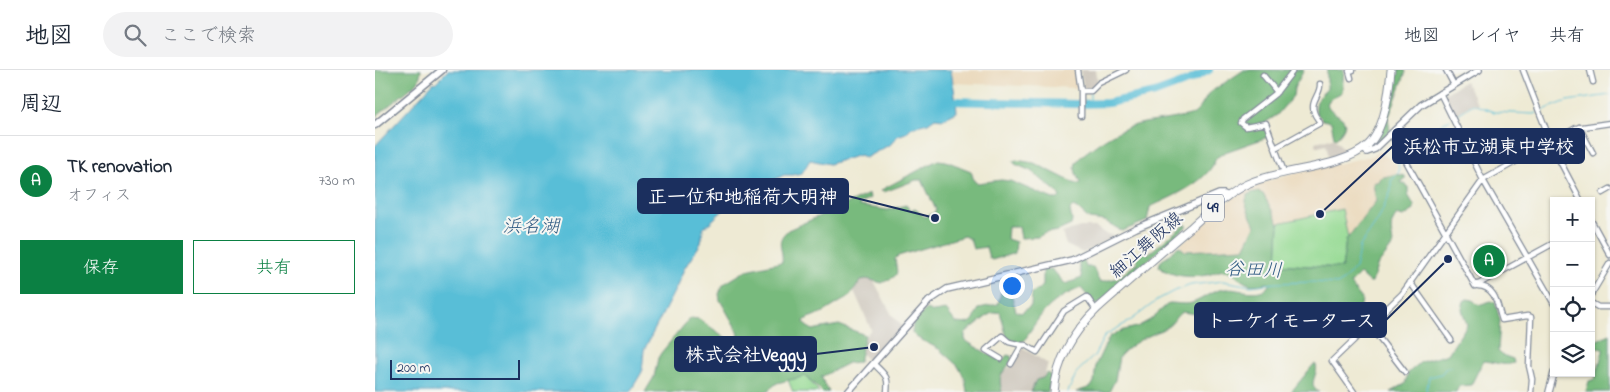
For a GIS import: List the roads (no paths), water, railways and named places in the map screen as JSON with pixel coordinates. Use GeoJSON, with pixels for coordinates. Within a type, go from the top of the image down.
{"type":"FeatureCollection","features":[{"type":"Feature","properties":{"kind":"main road"},"geometry":{"type":"LineString","coordinates":[[375,125],[442,70]]}},
{"type":"Feature","properties":{"kind":"main road","name":"細江舞阪線"},"geometry":{"type":"LineString","coordinates":[[1054,392],[1057,372],[1067,346],[1079,329],[1096,310],[1227,197],[1247,184],[1284,172],[1349,157],[1363,149],[1374,139],[1387,102],[1391,70]]}},
{"type":"Feature","properties":{"kind":"street"},"geometry":{"type":"LineString","coordinates":[[1078,70],[1081,92],[1081,116]]}},
{"type":"Feature","properties":{"kind":"street"},"geometry":{"type":"LineString","coordinates":[[1081,92],[1091,91],[1099,84],[1126,70]]}},
{"type":"Feature","properties":{"kind":"street"},"geometry":{"type":"LineString","coordinates":[[1351,78],[1349,71],[1353,70]]}},
{"type":"Feature","properties":{"kind":"street"},"geometry":{"type":"LineString","coordinates":[[1446,70],[1454,85]]}},
{"type":"Feature","properties":{"kind":"street"},"geometry":{"type":"LineString","coordinates":[[1363,149],[1367,152],[1375,149],[1417,108],[1479,70]]}},
{"type":"Feature","properties":{"kind":"street"},"geometry":{"type":"LineString","coordinates":[[1523,70],[1551,142],[1579,197]]}},
{"type":"Feature","properties":{"kind":"street"},"geometry":{"type":"LineString","coordinates":[[1590,70],[1593,82]]}},
{"type":"Feature","properties":{"kind":"street"},"geometry":{"type":"LineString","coordinates":[[1284,172],[1266,123],[1246,127],[1241,123],[1277,92],[1292,72]]}},
{"type":"Feature","properties":{"kind":"street"},"geometry":{"type":"LineString","coordinates":[[1263,75],[1277,92]]}},
{"type":"Feature","properties":{"kind":"street"},"geometry":{"type":"LineString","coordinates":[[1275,148],[1320,123],[1314,114],[1313,105],[1320,91],[1320,84]]}},
{"type":"Feature","properties":{"kind":"street"},"geometry":{"type":"LineString","coordinates":[[1440,93],[1483,180],[1550,297]]}},
{"type":"Feature","properties":{"kind":"street"},"geometry":{"type":"LineString","coordinates":[[1354,392],[1332,361],[1402,294],[1483,180],[1579,127],[1610,123]]}},
{"type":"Feature","properties":{"kind":"street"},"geometry":{"type":"LineString","coordinates":[[1579,127],[1593,153]]}},
{"type":"Feature","properties":{"kind":"street"},"geometry":{"type":"LineString","coordinates":[[1391,134],[1475,286],[1477,284],[1487,288],[1495,297],[1502,320],[1527,316],[1531,318],[1529,366],[1532,379],[1531,392]]}},
{"type":"Feature","properties":{"kind":"street"},"geometry":{"type":"LineString","coordinates":[[1603,194],[1610,189]]}},
{"type":"Feature","properties":{"kind":"street"},"geometry":{"type":"LineString","coordinates":[[848,392],[929,301],[947,289],[1072,260],[1128,232],[1219,194],[1224,194],[1227,197]]}},
{"type":"Feature","properties":{"kind":"street"},"geometry":{"type":"LineString","coordinates":[[1595,228],[1610,255]]}},
{"type":"Feature","properties":{"kind":"street"},"geometry":{"type":"LineString","coordinates":[[1477,284],[1550,245]]}},
{"type":"Feature","properties":{"kind":"street"},"geometry":{"type":"LineString","coordinates":[[1595,288],[1610,263]]}},
{"type":"Feature","properties":{"kind":"street"},"geometry":{"type":"LineString","coordinates":[[1410,282],[1451,340]]}},
{"type":"Feature","properties":{"kind":"street"},"geometry":{"type":"LineString","coordinates":[[1001,359],[986,350],[1002,336],[1009,342],[1025,345],[1037,352],[1065,310],[1087,297],[1096,310]]}},
{"type":"Feature","properties":{"kind":"street"},"geometry":{"type":"LineString","coordinates":[[1595,305],[1610,307]]}},
{"type":"Feature","properties":{"kind":"street"},"geometry":{"type":"LineString","coordinates":[[1369,325],[1405,372]]}},
{"type":"Feature","properties":{"kind":"street"},"geometry":{"type":"LineString","coordinates":[[1011,364],[1022,345]]}},
{"type":"Feature","properties":{"kind":"street"},"geometry":{"type":"LineString","coordinates":[[874,364],[886,376],[888,382],[887,392]]}},
{"type":"Feature","properties":{"kind":"street"},"geometry":{"type":"LineString","coordinates":[[1549,392],[1553,377]]}},
{"type":"Feature","properties":{"kind":"water","name":"浜名湖"},"geometry":{"type":"Polygon","coordinates":[[[448,70],[951,70],[957,112],[943,119],[935,118],[928,123],[912,127],[906,133],[897,136],[891,144],[865,158],[860,155],[829,164],[810,160],[802,173],[784,175],[770,182],[764,188],[732,202],[703,229],[701,243],[684,269],[644,350],[642,372],[630,392],[375,392],[375,146],[434,82],[448,70]]]}},
{"type":"Feature","properties":{"kind":"waterway"},"geometry":{"type":"LineString","coordinates":[[946,101],[1108,103],[1155,93],[1190,80],[1209,70]]}},
{"type":"Feature","properties":{"kind":"waterway"},"geometry":{"type":"LineString","coordinates":[[1090,93],[1090,104]]}},
{"type":"Feature","properties":{"kind":"waterway"},"geometry":{"type":"LineString","coordinates":[[1541,111],[1567,101],[1610,95]]}},
{"type":"Feature","properties":{"kind":"waterway"},"geometry":{"type":"LineString","coordinates":[[1454,117],[1473,104],[1494,112],[1537,113]]}},
{"type":"Feature","properties":{"kind":"waterway"},"geometry":{"type":"LineString","coordinates":[[1407,158],[1420,137],[1450,119]]}},
{"type":"Feature","properties":{"kind":"waterway","name":"谷田川"},"geometry":{"type":"LineString","coordinates":[[1068,392],[1077,372],[1094,356],[1105,335],[1130,321],[1159,299],[1174,291],[1191,285],[1223,281],[1251,286],[1275,283],[1341,283],[1355,268],[1360,246],[1378,220],[1391,191],[1391,181],[1399,172],[1398,164],[1403,160]]}},
{"type":"Feature","properties":{"kind":"waterway"},"geometry":{"type":"LineString","coordinates":[[1426,392],[1429,377],[1441,374],[1446,368],[1452,367]]}},
{"type":"Feature","properties":{"kind":"place","name":"浜松市立湖東中学校"},"geometry":{"type":"Point","coordinates":[1320,214]}},
{"type":"Feature","properties":{"kind":"place","name":"正一位和地稲荷大明神"},"geometry":{"type":"Point","coordinates":[935,218]}},
{"type":"Feature","properties":{"kind":"place","name":"トーケイモータース"},"geometry":{"type":"Point","coordinates":[1448,259]}},
{"type":"Feature","properties":{"kind":"place","name":"TK renovation"},"geometry":{"type":"Point","coordinates":[1489,261]}},
{"type":"Feature","properties":{"kind":"place","name":"株式会社Veggy"},"geometry":{"type":"Point","coordinates":[874,347]}}]}
